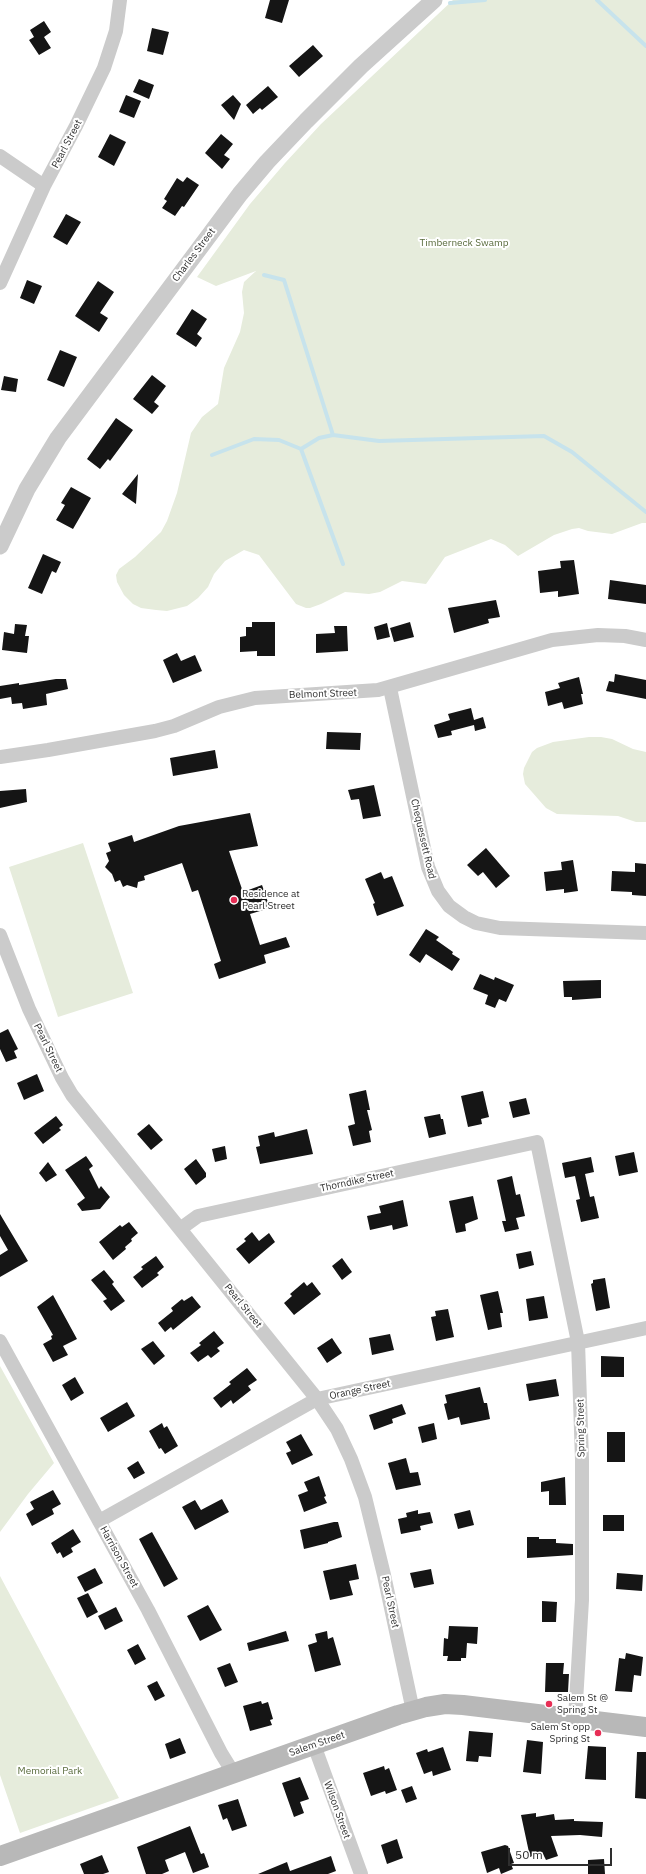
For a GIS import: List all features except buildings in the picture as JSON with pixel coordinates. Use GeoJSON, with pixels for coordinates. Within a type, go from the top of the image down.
{"type":"FeatureCollection","features":[{"type":"Feature","properties":{"kind":"main road","name":"Salem Street"},"geometry":{"type":"LineString","coordinates":[[0,1856],[314,1745],[413,1711],[432,1706],[458,1705],[646,1727]]}},
{"type":"Feature","properties":{"kind":"street","name":"Pearl Street"},"geometry":{"type":"LineString","coordinates":[[0,283],[44,186],[76,126],[104,68],[116,31],[120,0]]}},
{"type":"Feature","properties":{"kind":"street","name":"Charles Street"},"geometry":{"type":"LineString","coordinates":[[0,546],[27,489],[58,438],[249,183],[317,110],[362,66],[434,0]]}},
{"type":"Feature","properties":{"kind":"street"},"geometry":{"type":"LineString","coordinates":[[0,156],[44,186]]}},
{"type":"Feature","properties":{"kind":"street","name":"Belmont Street"},"geometry":{"type":"LineString","coordinates":[[0,757],[155,731],[174,726],[224,705],[255,698],[362,692],[390,688],[552,640],[598,635],[625,636],[646,640]]}},
{"type":"Feature","properties":{"kind":"street","name":"Chequessett Road"},"geometry":{"type":"LineString","coordinates":[[390,688],[428,867],[438,891],[449,906],[470,920],[482,925],[500,928],[646,933]]}},
{"type":"Feature","properties":{"kind":"street","name":"Pearl Street"},"geometry":{"type":"LineString","coordinates":[[0,935],[23,996],[68,1087],[95,1125],[317,1399],[343,1442],[363,1491],[384,1575],[413,1711]]}},
{"type":"Feature","properties":{"kind":"street","name":"Thorndike Street"},"geometry":{"type":"LineString","coordinates":[[180,1229],[198,1216],[537,1142]]}},
{"type":"Feature","properties":{"kind":"street","name":"Spring Street"},"geometry":{"type":"LineString","coordinates":[[537,1142],[578,1342],[582,1460],[582,1600],[575,1719]]}},
{"type":"Feature","properties":{"kind":"street","name":"Orange Street"},"geometry":{"type":"LineString","coordinates":[[99,1521],[317,1399],[646,1328]]}},
{"type":"Feature","properties":{"kind":"street","name":"Harrison Street"},"geometry":{"type":"LineString","coordinates":[[0,1341],[99,1521],[234,1774]]}},
{"type":"Feature","properties":{"kind":"street","name":"Wilson Street"},"geometry":{"type":"LineString","coordinates":[[314,1745],[361,1874]]}},
{"type":"Feature","properties":{"kind":"green space","name":"Timberneck Swamp"},"geometry":{"type":"Polygon","coordinates":[[[453,0],[646,0],[646,523],[642,523],[612,534],[588,531],[579,528],[572,529],[554,535],[518,556],[505,545],[491,539],[445,557],[426,584],[402,581],[380,592],[369,594],[345,592],[310,608],[296,604],[259,555],[244,550],[225,561],[214,574],[208,587],[198,598],[187,606],[167,611],[141,608],[133,604],[124,595],[117,582],[116,575],[119,569],[135,557],[161,532],[167,521],[177,493],[191,433],[202,417],[218,404],[224,368],[240,332],[244,313],[242,292],[244,282],[256,271],[216,286],[197,277],[250,204],[321,124],[453,0]]]}},
{"type":"Feature","properties":{"kind":"green space"},"geometry":{"type":"Polygon","coordinates":[[[589,737],[612,739],[633,749],[646,752],[646,822],[636,822],[618,816],[557,814],[546,808],[525,784],[523,774],[524,768],[532,752],[537,748],[553,742],[589,737]]]}},
{"type":"Feature","properties":{"kind":"green space"},"geometry":{"type":"Polygon","coordinates":[[[83,843],[133,993],[58,1017],[9,867],[83,843]]]}},
{"type":"Feature","properties":{"kind":"green space"},"geometry":{"type":"Polygon","coordinates":[[[0,1366],[54,1463],[28,1494],[0,1532],[0,1366]]]}},
{"type":"Feature","properties":{"kind":"green space","name":"Memorial Park"},"geometry":{"type":"Polygon","coordinates":[[[0,1576],[119,1798],[20,1833],[0,1775],[0,1576]]]}},
{"type":"Feature","properties":{"kind":"waterway"},"geometry":{"type":"LineString","coordinates":[[450,3],[485,0]]}},
{"type":"Feature","properties":{"kind":"waterway"},"geometry":{"type":"LineString","coordinates":[[597,0],[646,46]]}},
{"type":"Feature","properties":{"kind":"waterway"},"geometry":{"type":"LineString","coordinates":[[264,275],[284,280],[333,435],[379,441],[544,436],[572,452],[646,512]]}},
{"type":"Feature","properties":{"kind":"waterway"},"geometry":{"type":"LineString","coordinates":[[333,435],[319,438],[301,449],[343,564]]}},
{"type":"Feature","properties":{"kind":"waterway"},"geometry":{"type":"LineString","coordinates":[[212,455],[254,439],[279,440],[301,449]]}},
{"type":"Feature","properties":{"kind":"place","name":"Residence at Pearl Street"},"geometry":{"type":"Point","coordinates":[234,900]}},
{"type":"Feature","properties":{"kind":"place","name":"Salem St @ Spring St"},"geometry":{"type":"Point","coordinates":[549,1704]}},
{"type":"Feature","properties":{"kind":"place","name":"Salem St opp Spring St"},"geometry":{"type":"Point","coordinates":[598,1733]}}]}
